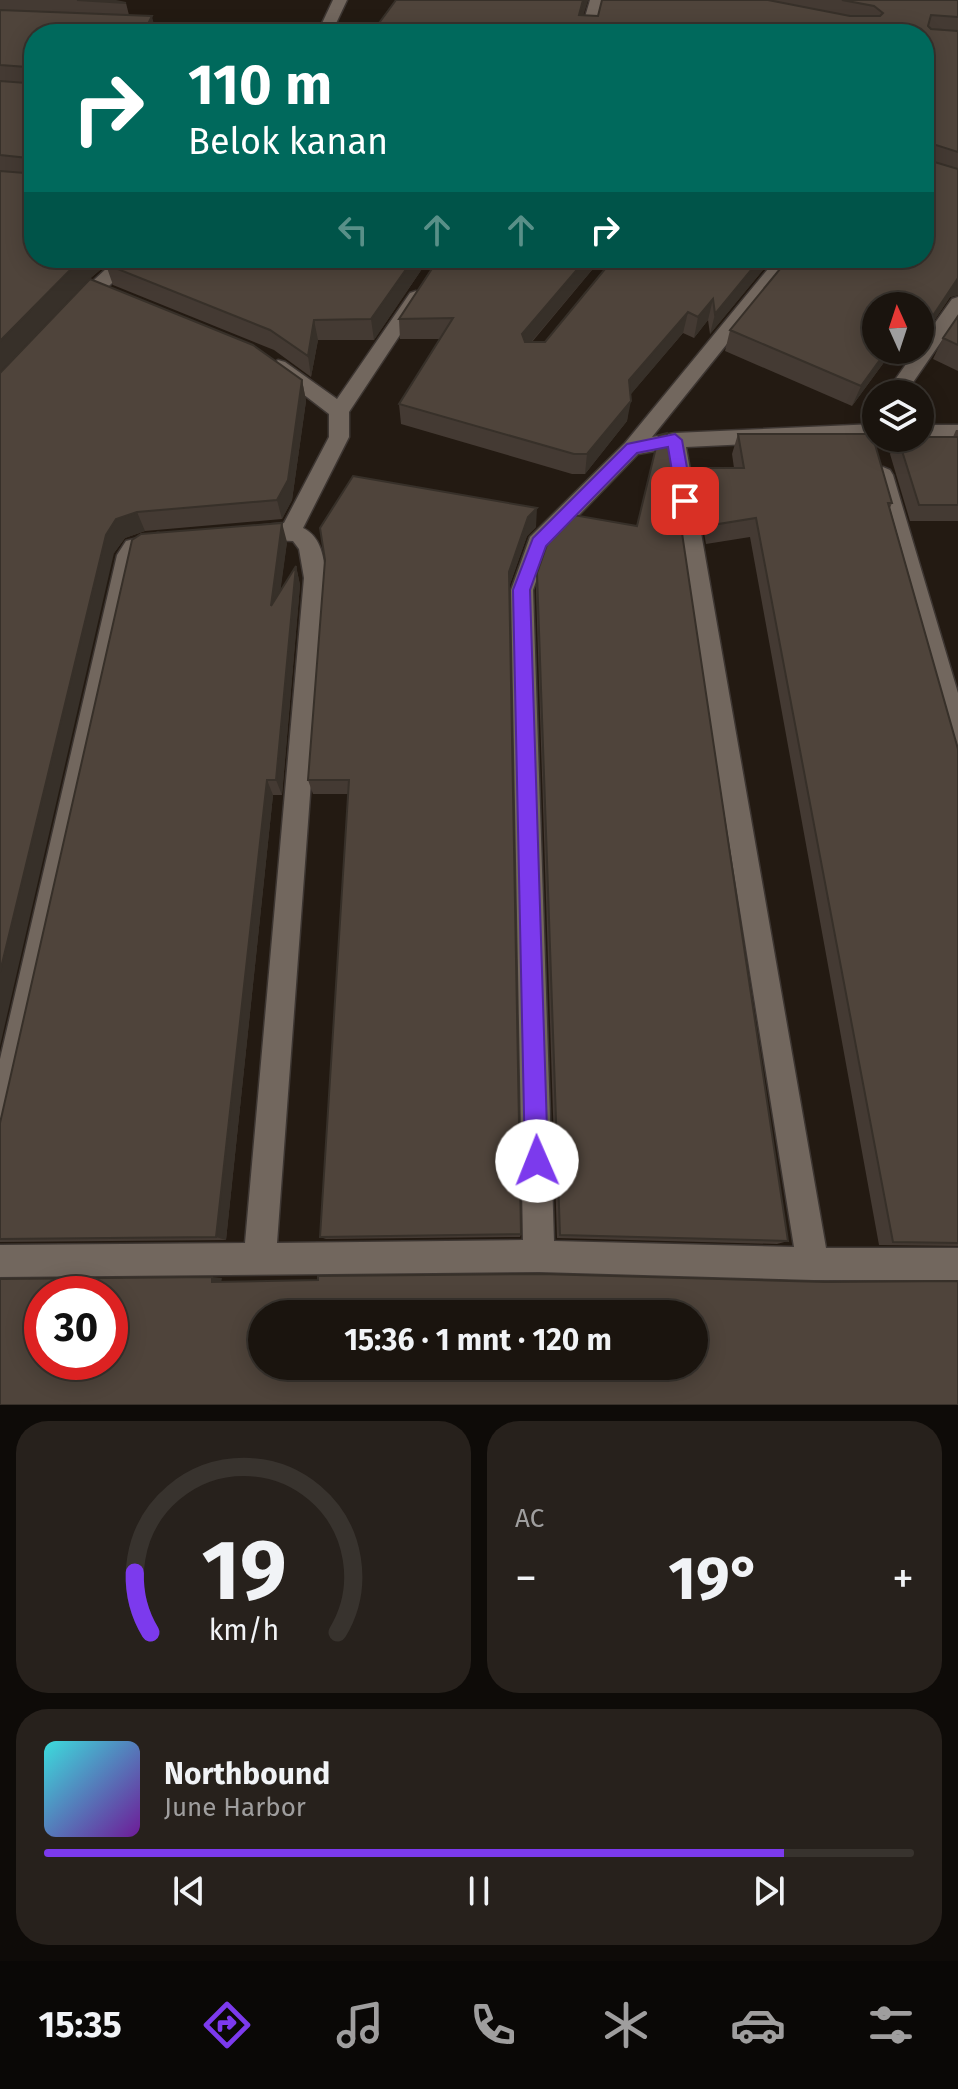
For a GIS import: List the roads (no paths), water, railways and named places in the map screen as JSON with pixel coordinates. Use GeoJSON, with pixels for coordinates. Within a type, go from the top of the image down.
{"type":"FeatureCollection","features":[{"type":"Feature","properties":{"kind":"street"},"geometry":{"type":"LineString","coordinates":[[329,24],[340,0]]}},
{"type":"Feature","properties":{"kind":"street"},"geometry":{"type":"LineString","coordinates":[[590,24],[597,0]]}},
{"type":"Feature","properties":{"kind":"street"},"geometry":{"type":"LineString","coordinates":[[64,319],[117,268]]}},
{"type":"Feature","properties":{"kind":"street"},"geometry":{"type":"LineString","coordinates":[[539,1256],[522,590],[538,543],[632,448],[779,268]]}},
{"type":"Feature","properties":{"kind":"street"},"geometry":{"type":"LineString","coordinates":[[291,530],[339,437],[339,411],[427,279]]}},
{"type":"Feature","properties":{"kind":"street"},"geometry":{"type":"LineString","coordinates":[[94,288],[121,299]]}},
{"type":"Feature","properties":{"kind":"street"},"geometry":{"type":"LineString","coordinates":[[905,380],[958,303]]}},
{"type":"Feature","properties":{"kind":"street"},"geometry":{"type":"LineString","coordinates":[[266,358],[339,411]]}},
{"type":"Feature","properties":{"kind":"street"},"geometry":{"type":"LineString","coordinates":[[934,432],[958,432]]}},
{"type":"Feature","properties":{"kind":"street"},"geometry":{"type":"LineString","coordinates":[[632,448],[675,440],[862,438]]}},
{"type":"Feature","properties":{"kind":"street"},"geometry":{"type":"LineString","coordinates":[[675,440],[813,1264]]}},
{"type":"Feature","properties":{"kind":"street"},"geometry":{"type":"LineString","coordinates":[[879,452],[958,734]]}},
{"type":"Feature","properties":{"kind":"street"},"geometry":{"type":"LineString","coordinates":[[233,535],[291,530],[308,539],[313,550],[315,578],[260,1258]]}},
{"type":"Feature","properties":{"kind":"street"},"geometry":{"type":"LineString","coordinates":[[0,1123],[128,555],[134,547],[145,542],[189,538]]}},
{"type":"Feature","properties":{"kind":"street"},"geometry":{"type":"LineString","coordinates":[[0,1261],[539,1256],[813,1264],[958,1264]]}}]}
